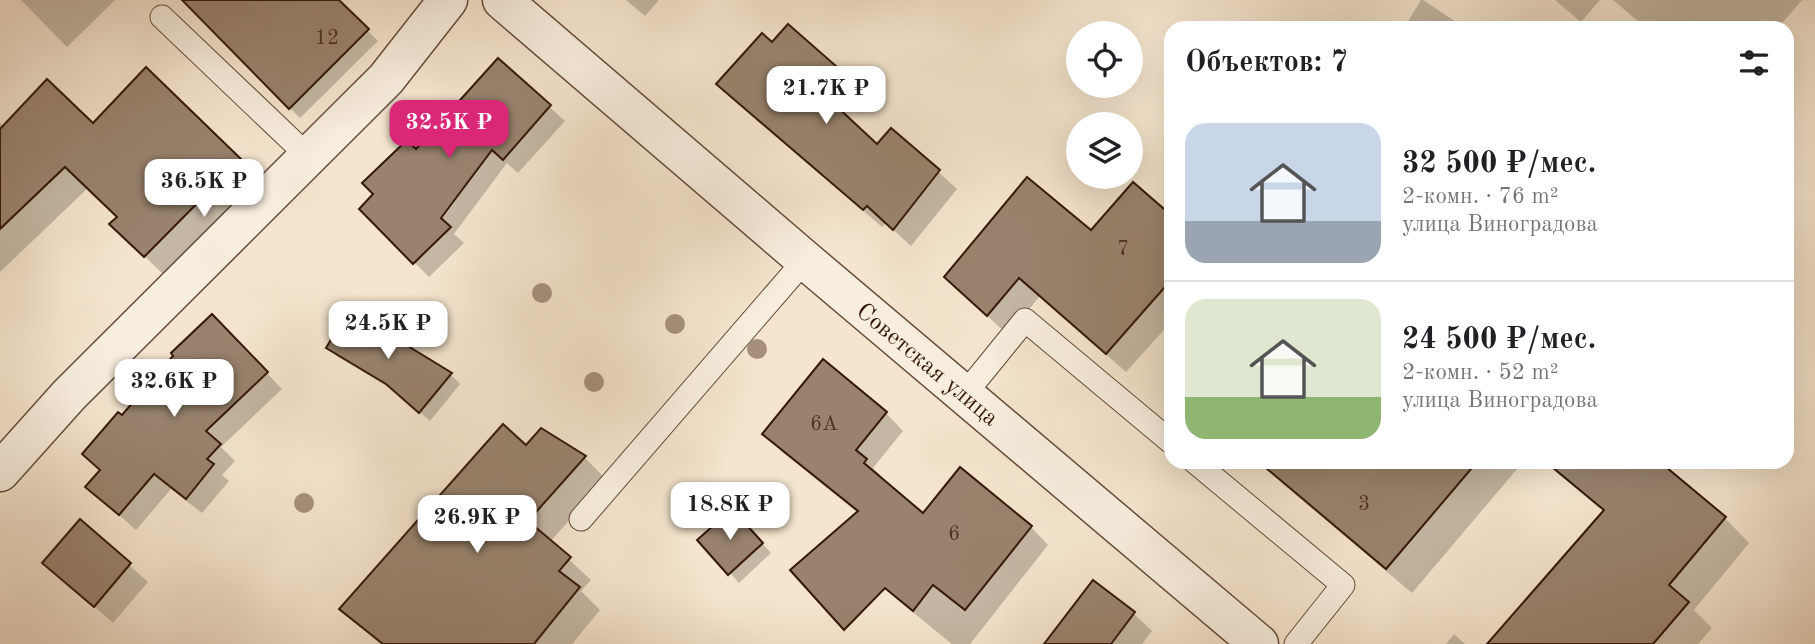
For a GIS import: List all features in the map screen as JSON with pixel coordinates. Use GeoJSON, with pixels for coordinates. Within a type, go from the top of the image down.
{"type":"FeatureCollection","features":[{"type":"Feature","properties":{"kind":"street"},"geometry":{"type":"LineString","coordinates":[[0,472],[69,395],[386,79],[448,0]]}},
{"type":"Feature","properties":{"kind":"street","name":"Советская улица"},"geometry":{"type":"LineString","coordinates":[[502,0],[1259,644]]}},
{"type":"Feature","properties":{"kind":"lane"},"geometry":{"type":"LineString","coordinates":[[162,16],[309,157]]}},
{"type":"Feature","properties":{"kind":"lane"},"geometry":{"type":"LineString","coordinates":[[581,519],[805,260]]}},
{"type":"Feature","properties":{"kind":"lane"},"geometry":{"type":"LineString","coordinates":[[964,395],[1025,320],[1164,436]]}},
{"type":"Feature","properties":{"kind":"lane"},"geometry":{"type":"LineString","coordinates":[[1203,469],[1343,585],[1296,644]]}},
{"type":"Feature","properties":{"kind":"building"},"geometry":{"type":"Polygon","coordinates":[[[182,0],[339,0],[369,29],[289,109],[182,0]]]}},
{"type":"Feature","properties":{"kind":"building"},"geometry":{"type":"Polygon","coordinates":[[[788,24],[836,66],[817,88],[877,144],[891,128],[940,170],[893,230],[867,206],[863,210],[716,84],[762,33],[772,42],[788,24]]]}},
{"type":"Feature","properties":{"kind":"building"},"geometry":{"type":"Polygon","coordinates":[[[498,58],[551,105],[503,160],[492,150],[441,218],[451,227],[413,264],[359,209],[373,194],[362,183],[407,140],[416,149],[498,58]]]}},
{"type":"Feature","properties":{"kind":"building"},"geometry":{"type":"Polygon","coordinates":[[[146,67],[241,159],[144,257],[109,224],[117,217],[65,167],[0,229],[0,129],[47,79],[93,123],[146,67]]]}},
{"type":"Feature","properties":{"kind":"building"},"geometry":{"type":"Polygon","coordinates":[[[1027,177],[1091,230],[1127,189],[1141,189],[1164,209],[1164,288],[1106,354],[1019,278],[987,316],[944,277],[1027,177]]]}},
{"type":"Feature","properties":{"kind":"building"},"geometry":{"type":"Polygon","coordinates":[[[349,310],[452,373],[419,413],[386,384],[326,348],[349,310]]]}},
{"type":"Feature","properties":{"kind":"building"},"geometry":{"type":"Polygon","coordinates":[[[212,314],[268,372],[206,431],[221,444],[207,459],[214,464],[186,499],[154,474],[119,515],[85,487],[100,470],[82,454],[118,412],[122,415],[173,356],[171,353],[212,314]]]}},
{"type":"Feature","properties":{"kind":"building"},"geometry":{"type":"Polygon","coordinates":[[[823,359],[887,412],[856,450],[867,459],[864,463],[923,513],[960,467],[1032,526],[965,610],[933,585],[913,611],[885,588],[844,630],[790,570],[858,511],[762,434],[823,359]]]}},
{"type":"Feature","properties":{"kind":"building"},"geometry":{"type":"Polygon","coordinates":[[[503,424],[526,445],[541,428],[586,456],[528,521],[571,557],[559,571],[580,587],[534,644],[383,644],[339,609],[503,424]]]}},
{"type":"Feature","properties":{"kind":"building"},"geometry":{"type":"Polygon","coordinates":[[[1267,469],[1471,469],[1386,569],[1267,469]]]}},
{"type":"Feature","properties":{"kind":"building"},"geometry":{"type":"Polygon","coordinates":[[[1554,469],[1668,469],[1726,517],[1669,585],[1689,602],[1653,644],[1487,644],[1604,510],[1554,469]]]}},
{"type":"Feature","properties":{"kind":"building"},"geometry":{"type":"Polygon","coordinates":[[[732,509],[763,543],[728,575],[697,540],[732,509]]]}},
{"type":"Feature","properties":{"kind":"building"},"geometry":{"type":"Polygon","coordinates":[[[80,519],[131,563],[94,607],[42,563],[80,519]]]}},
{"type":"Feature","properties":{"kind":"building"},"geometry":{"type":"Polygon","coordinates":[[[1093,580],[1135,612],[1111,644],[1044,644],[1093,580]]]}}]}
